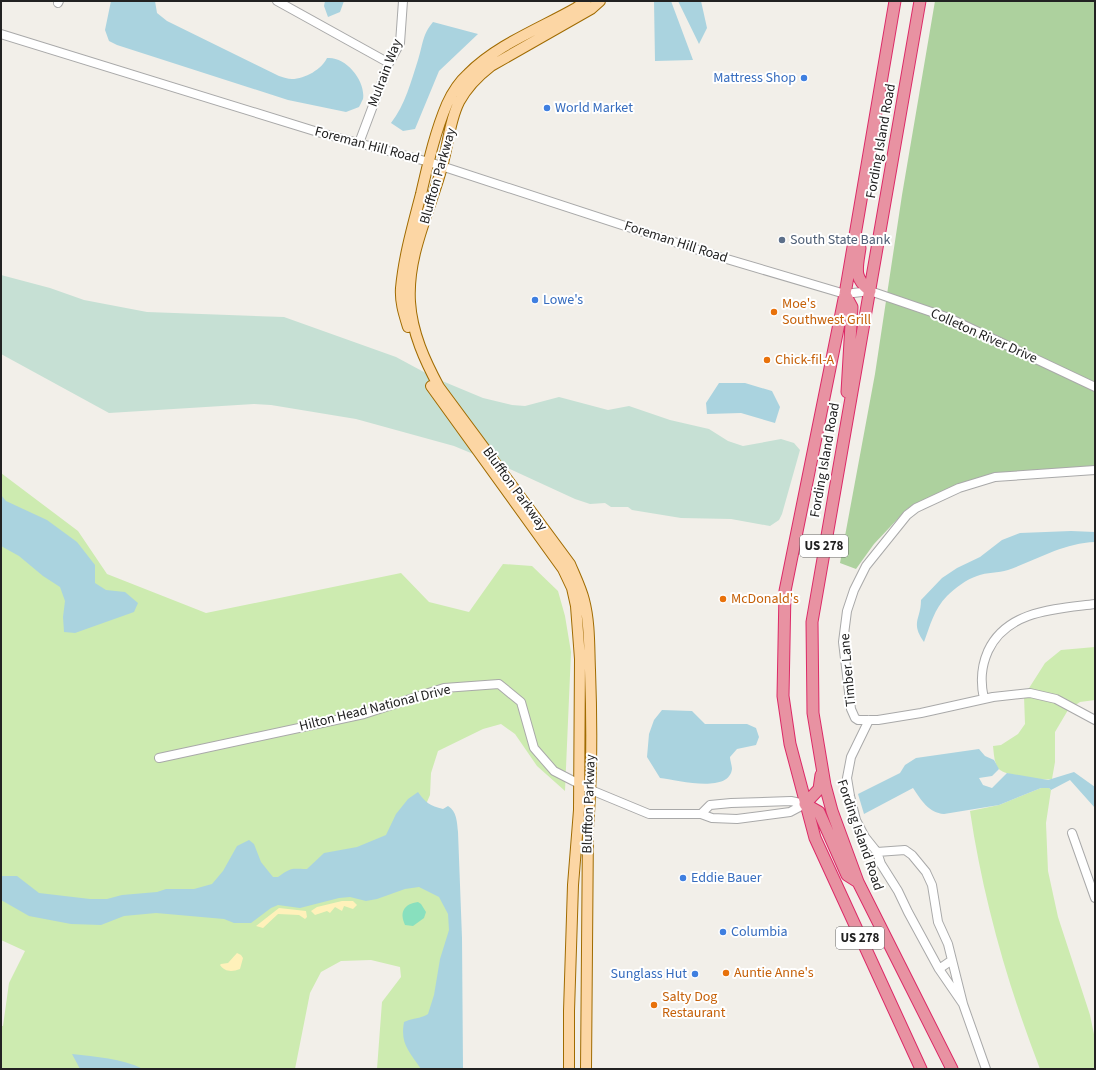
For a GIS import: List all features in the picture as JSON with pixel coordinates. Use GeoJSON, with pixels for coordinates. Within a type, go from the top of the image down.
{"type":"FeatureCollection","features":[{"type":"Feature","properties":{"kind":"highway","name":"Fording Island Road"},"geometry":{"type":"LineString","coordinates":[[894,1],[845,294],[785,591],[783,696],[790,744],[804,804],[815,838],[921,1069]]}},
{"type":"Feature","properties":{"kind":"highway","name":"Fording Island Road"},"geometry":{"type":"LineString","coordinates":[[920,1],[812,622],[813,713],[822,767],[832,811],[858,882],[952,1069]]}},
{"type":"Feature","properties":{"kind":"highway"},"geometry":{"type":"LineString","coordinates":[[868,158],[867,185],[857,270],[858,277],[862,284],[870,291]]}},
{"type":"Feature","properties":{"kind":"highway"},"geometry":{"type":"LineString","coordinates":[[844,442],[852,307],[845,294]]}},
{"type":"Feature","properties":{"kind":"highway"},"geometry":{"type":"LineString","coordinates":[[822,767],[819,789],[804,804],[819,812],[847,875],[858,882]]}},
{"type":"Feature","properties":{"kind":"highway"},"geometry":{"type":"LineString","coordinates":[[942,1049],[948,1069]]}},
{"type":"Feature","properties":{"kind":"main road","name":"Bluffton Parkway"},"geometry":{"type":"LineString","coordinates":[[569,1069],[569,1011],[573,885],[579,784],[580,659],[577,612],[572,588],[562,569],[438,397],[420,362],[403,310],[401,290],[405,258],[429,162],[447,104],[455,89],[467,74],[483,61],[507,45],[551,22],[586,1]]}},
{"type":"Feature","properties":{"kind":"main road","name":"Bluffton Parkway"},"geometry":{"type":"LineString","coordinates":[[586,1069],[588,828],[591,790],[591,706],[589,634],[585,602],[580,585],[570,564],[440,388],[428,368],[412,322],[409,278],[442,166],[458,103],[468,88],[478,76],[511,53],[591,9],[600,1]]}},
{"type":"Feature","properties":{"kind":"street"},"geometry":{"type":"LineString","coordinates":[[277,1],[388,63]]}},
{"type":"Feature","properties":{"kind":"street","name":"Mulrain Way"},"geometry":{"type":"LineString","coordinates":[[359,143],[388,63],[400,43],[402,1]]}},
{"type":"Feature","properties":{"kind":"street","name":"Foreman Hill Road"},"geometry":{"type":"LineString","coordinates":[[1,34],[321,133],[442,166],[720,257],[845,294],[870,291]]}},
{"type":"Feature","properties":{"kind":"street","name":"Colleton River Drive"},"geometry":{"type":"LineString","coordinates":[[870,291],[950,318],[1095,387]]}},
{"type":"Feature","properties":{"kind":"street","name":"Timber Lane"},"geometry":{"type":"LineString","coordinates":[[1095,470],[1012,475],[984,480],[959,488],[912,511],[902,521],[866,566],[854,590],[846,618],[844,649],[851,709],[855,718],[858,720],[869,720],[921,713],[1009,695],[1040,694],[1056,699],[1095,720]]}},
{"type":"Feature","properties":{"kind":"street"},"geometry":{"type":"LineString","coordinates":[[984,699],[981,683],[982,666],[990,647],[1005,628],[1017,620],[1037,613],[1095,604]]}},
{"type":"Feature","properties":{"kind":"street","name":"Hilton Head National Drive"},"geometry":{"type":"LineString","coordinates":[[158,758],[364,714],[444,688],[499,684],[521,702],[534,748],[554,771],[591,790],[649,814],[701,814],[712,818],[737,819],[790,812],[804,804]]}},
{"type":"Feature","properties":{"kind":"street"},"geometry":{"type":"LineString","coordinates":[[869,720],[851,757],[847,778],[856,820],[865,837],[877,852],[881,864],[898,891],[939,969],[963,1004]]}},
{"type":"Feature","properties":{"kind":"street"},"geometry":{"type":"LineString","coordinates":[[701,814],[710,805],[791,801],[804,804]]}},
{"type":"Feature","properties":{"kind":"street"},"geometry":{"type":"LineString","coordinates":[[762,802],[762,816]]}},
{"type":"Feature","properties":{"kind":"street"},"geometry":{"type":"LineString","coordinates":[[1072,833],[1095,898]]}},
{"type":"Feature","properties":{"kind":"street"},"geometry":{"type":"LineString","coordinates":[[877,852],[905,850],[912,855],[926,872],[932,885],[938,922],[948,944],[963,1004],[986,1069]]}},
{"type":"Feature","properties":{"kind":"street"},"geometry":{"type":"LineString","coordinates":[[939,969],[952,960]]}},
{"type":"Feature","properties":{"kind":"green space"},"geometry":{"type":"Polygon","coordinates":[[[935,1],[1095,1],[1095,468],[958,486],[907,509],[874,544],[856,569],[840,563],[875,374],[902,195],[935,1]]]}},
{"type":"Feature","properties":{"kind":"green space"},"geometry":{"type":"Polygon","coordinates":[[[1,275],[50,288],[84,300],[147,312],[284,317],[396,357],[435,378],[483,398],[512,405],[525,406],[559,397],[608,410],[629,406],[670,420],[709,429],[728,441],[743,446],[781,439],[794,443],[800,450],[782,514],[779,520],[770,526],[731,519],[681,518],[632,510],[628,507],[611,507],[605,503],[590,504],[575,499],[512,470],[454,446],[356,419],[271,405],[254,404],[109,413],[1,354],[1,275]]]}},
{"type":"Feature","properties":{"kind":"green space"},"geometry":{"type":"Polygon","coordinates":[[[1,473],[78,531],[107,574],[206,613],[401,573],[429,602],[469,612],[503,564],[532,566],[558,591],[565,616],[571,652],[565,791],[537,766],[515,734],[501,724],[483,729],[438,751],[431,773],[430,795],[418,823],[269,886],[62,905],[1,880],[1,473]]]}},
{"type":"Feature","properties":{"kind":"green space"},"geometry":{"type":"Polygon","coordinates":[[[1095,647],[1095,700],[1080,702],[1068,710],[1055,732],[1055,762],[1052,779],[1025,778],[1000,770],[995,762],[993,746],[1001,745],[1018,734],[1025,724],[1024,696],[1045,663],[1061,650],[1095,647]]]}},
{"type":"Feature","properties":{"kind":"green space"},"geometry":{"type":"Polygon","coordinates":[[[1041,788],[1049,788],[1051,790],[1046,823],[1048,871],[1058,917],[1090,1015],[1095,1039],[1095,1069],[1040,1069],[1007,974],[989,909],[975,844],[970,811],[999,805],[1041,788]]]}},
{"type":"Feature","properties":{"kind":"green space"},"geometry":{"type":"Polygon","coordinates":[[[1,883],[63,910],[337,886],[449,887],[454,1069],[377,1069],[382,1002],[401,977],[400,967],[371,960],[341,961],[321,972],[310,993],[295,1069],[1,1069],[1,1026],[3,1026],[9,983],[25,951],[1,940],[1,883]]]}},
{"type":"Feature","properties":{"kind":"green space"},"geometry":{"type":"Polygon","coordinates":[[[418,902],[426,912],[424,918],[413,926],[405,925],[403,920],[404,909],[413,903],[418,902]]]}},
{"type":"Feature","properties":{"kind":"sand"},"geometry":{"type":"Polygon","coordinates":[[[342,901],[353,901],[357,905],[353,909],[344,906],[342,911],[335,907],[330,913],[327,911],[315,915],[311,911],[317,907],[342,901]]]}},
{"type":"Feature","properties":{"kind":"sand"},"geometry":{"type":"Polygon","coordinates":[[[279,908],[306,911],[307,917],[305,919],[299,915],[278,914],[263,928],[256,926],[279,908]]]}},
{"type":"Feature","properties":{"kind":"sand"},"geometry":{"type":"Polygon","coordinates":[[[237,953],[243,958],[240,969],[229,971],[220,965],[228,963],[237,953]]]}},
{"type":"Feature","properties":{"kind":"water"},"geometry":{"type":"Polygon","coordinates":[[[111,1],[155,1],[157,13],[167,21],[279,76],[297,79],[312,73],[325,62],[327,58],[334,58],[348,65],[358,78],[363,92],[363,99],[359,107],[346,112],[288,100],[117,45],[109,41],[105,30],[111,1]]]}},
{"type":"Feature","properties":{"kind":"water"},"geometry":{"type":"Polygon","coordinates":[[[325,1],[344,1],[340,12],[328,17],[324,6],[325,1]]]}},
{"type":"Feature","properties":{"kind":"water"},"geometry":{"type":"Polygon","coordinates":[[[654,1],[671,1],[693,60],[655,61],[654,1]]]}},
{"type":"Feature","properties":{"kind":"water"},"geometry":{"type":"Polygon","coordinates":[[[678,1],[701,1],[707,28],[699,44],[678,1]]]}},
{"type":"Feature","properties":{"kind":"water"},"geometry":{"type":"Polygon","coordinates":[[[433,22],[478,34],[439,71],[415,129],[403,131],[391,123],[404,101],[425,36],[433,22]]]}},
{"type":"Feature","properties":{"kind":"water"},"geometry":{"type":"Polygon","coordinates":[[[719,383],[745,383],[772,391],[780,407],[775,423],[741,413],[707,414],[706,403],[719,383]]]}},
{"type":"Feature","properties":{"kind":"water"},"geometry":{"type":"Polygon","coordinates":[[[1,495],[6,501],[47,520],[77,542],[95,565],[95,583],[106,590],[125,592],[138,603],[134,612],[75,633],[64,632],[63,617],[65,601],[60,587],[43,576],[19,556],[1,546],[1,495]]]}},
{"type":"Feature","properties":{"kind":"water"},"geometry":{"type":"Polygon","coordinates":[[[1071,531],[1095,532],[1095,542],[1072,545],[1008,570],[973,577],[957,587],[939,606],[924,642],[917,625],[921,600],[942,578],[957,568],[980,557],[1002,540],[1020,533],[1071,531]]]}},
{"type":"Feature","properties":{"kind":"water"},"geometry":{"type":"Polygon","coordinates":[[[662,710],[692,711],[705,724],[747,724],[756,728],[759,737],[756,745],[737,749],[730,757],[732,769],[729,777],[722,781],[701,784],[660,778],[647,757],[649,734],[654,720],[662,710]]]}},
{"type":"Feature","properties":{"kind":"water"},"geometry":{"type":"Polygon","coordinates":[[[979,749],[985,756],[994,760],[999,769],[992,776],[979,778],[983,785],[992,788],[1007,773],[1048,780],[1074,772],[1095,787],[1095,808],[1070,780],[1051,790],[1049,788],[1041,788],[999,805],[944,814],[930,808],[922,801],[913,788],[864,814],[858,794],[900,773],[905,765],[916,758],[979,749]]]}},
{"type":"Feature","properties":{"kind":"water"},"geometry":{"type":"Polygon","coordinates":[[[418,792],[431,805],[443,809],[448,806],[451,808],[457,821],[462,938],[463,1069],[421,1069],[404,1042],[404,1022],[428,1014],[434,995],[440,959],[449,930],[448,914],[439,897],[419,887],[405,889],[377,899],[366,901],[350,897],[339,898],[300,908],[278,905],[271,908],[251,923],[234,923],[224,919],[156,913],[124,916],[101,925],[71,924],[29,916],[1,900],[1,876],[17,876],[39,893],[90,899],[107,899],[122,895],[157,892],[166,889],[194,889],[212,884],[223,871],[237,846],[249,840],[254,844],[261,862],[273,877],[278,877],[291,869],[307,869],[324,853],[357,847],[386,835],[396,814],[408,799],[418,792]]]}},
{"type":"Feature","properties":{"kind":"water"},"geometry":{"type":"Polygon","coordinates":[[[72,1054],[117,1060],[143,1069],[80,1069],[72,1054]]]}},
{"type":"Feature","properties":{"kind":"place","name":"Mattress Shop"},"geometry":{"type":"Point","coordinates":[804,78]}},
{"type":"Feature","properties":{"kind":"place","name":"World Market"},"geometry":{"type":"Point","coordinates":[547,108]}},
{"type":"Feature","properties":{"kind":"place","name":"South State Bank"},"geometry":{"type":"Point","coordinates":[782,240]}},
{"type":"Feature","properties":{"kind":"place","name":"Lowe's"},"geometry":{"type":"Point","coordinates":[535,300]}},
{"type":"Feature","properties":{"kind":"place","name":"Moe's Southwest Grill"},"geometry":{"type":"Point","coordinates":[774,312]}},
{"type":"Feature","properties":{"kind":"place","name":"Chick-fil-A"},"geometry":{"type":"Point","coordinates":[767,360]}},
{"type":"Feature","properties":{"kind":"place","name":"McDonald's"},"geometry":{"type":"Point","coordinates":[723,599]}},
{"type":"Feature","properties":{"kind":"place","name":"Eddie Bauer"},"geometry":{"type":"Point","coordinates":[683,878]}},
{"type":"Feature","properties":{"kind":"place","name":"Columbia"},"geometry":{"type":"Point","coordinates":[723,932]}},
{"type":"Feature","properties":{"kind":"place","name":"Auntie Anne's"},"geometry":{"type":"Point","coordinates":[726,973]}},
{"type":"Feature","properties":{"kind":"place","name":"Sunglass Hut"},"geometry":{"type":"Point","coordinates":[695,974]}},
{"type":"Feature","properties":{"kind":"place","name":"Salty Dog Restaurant"},"geometry":{"type":"Point","coordinates":[654,1005]}}]}
